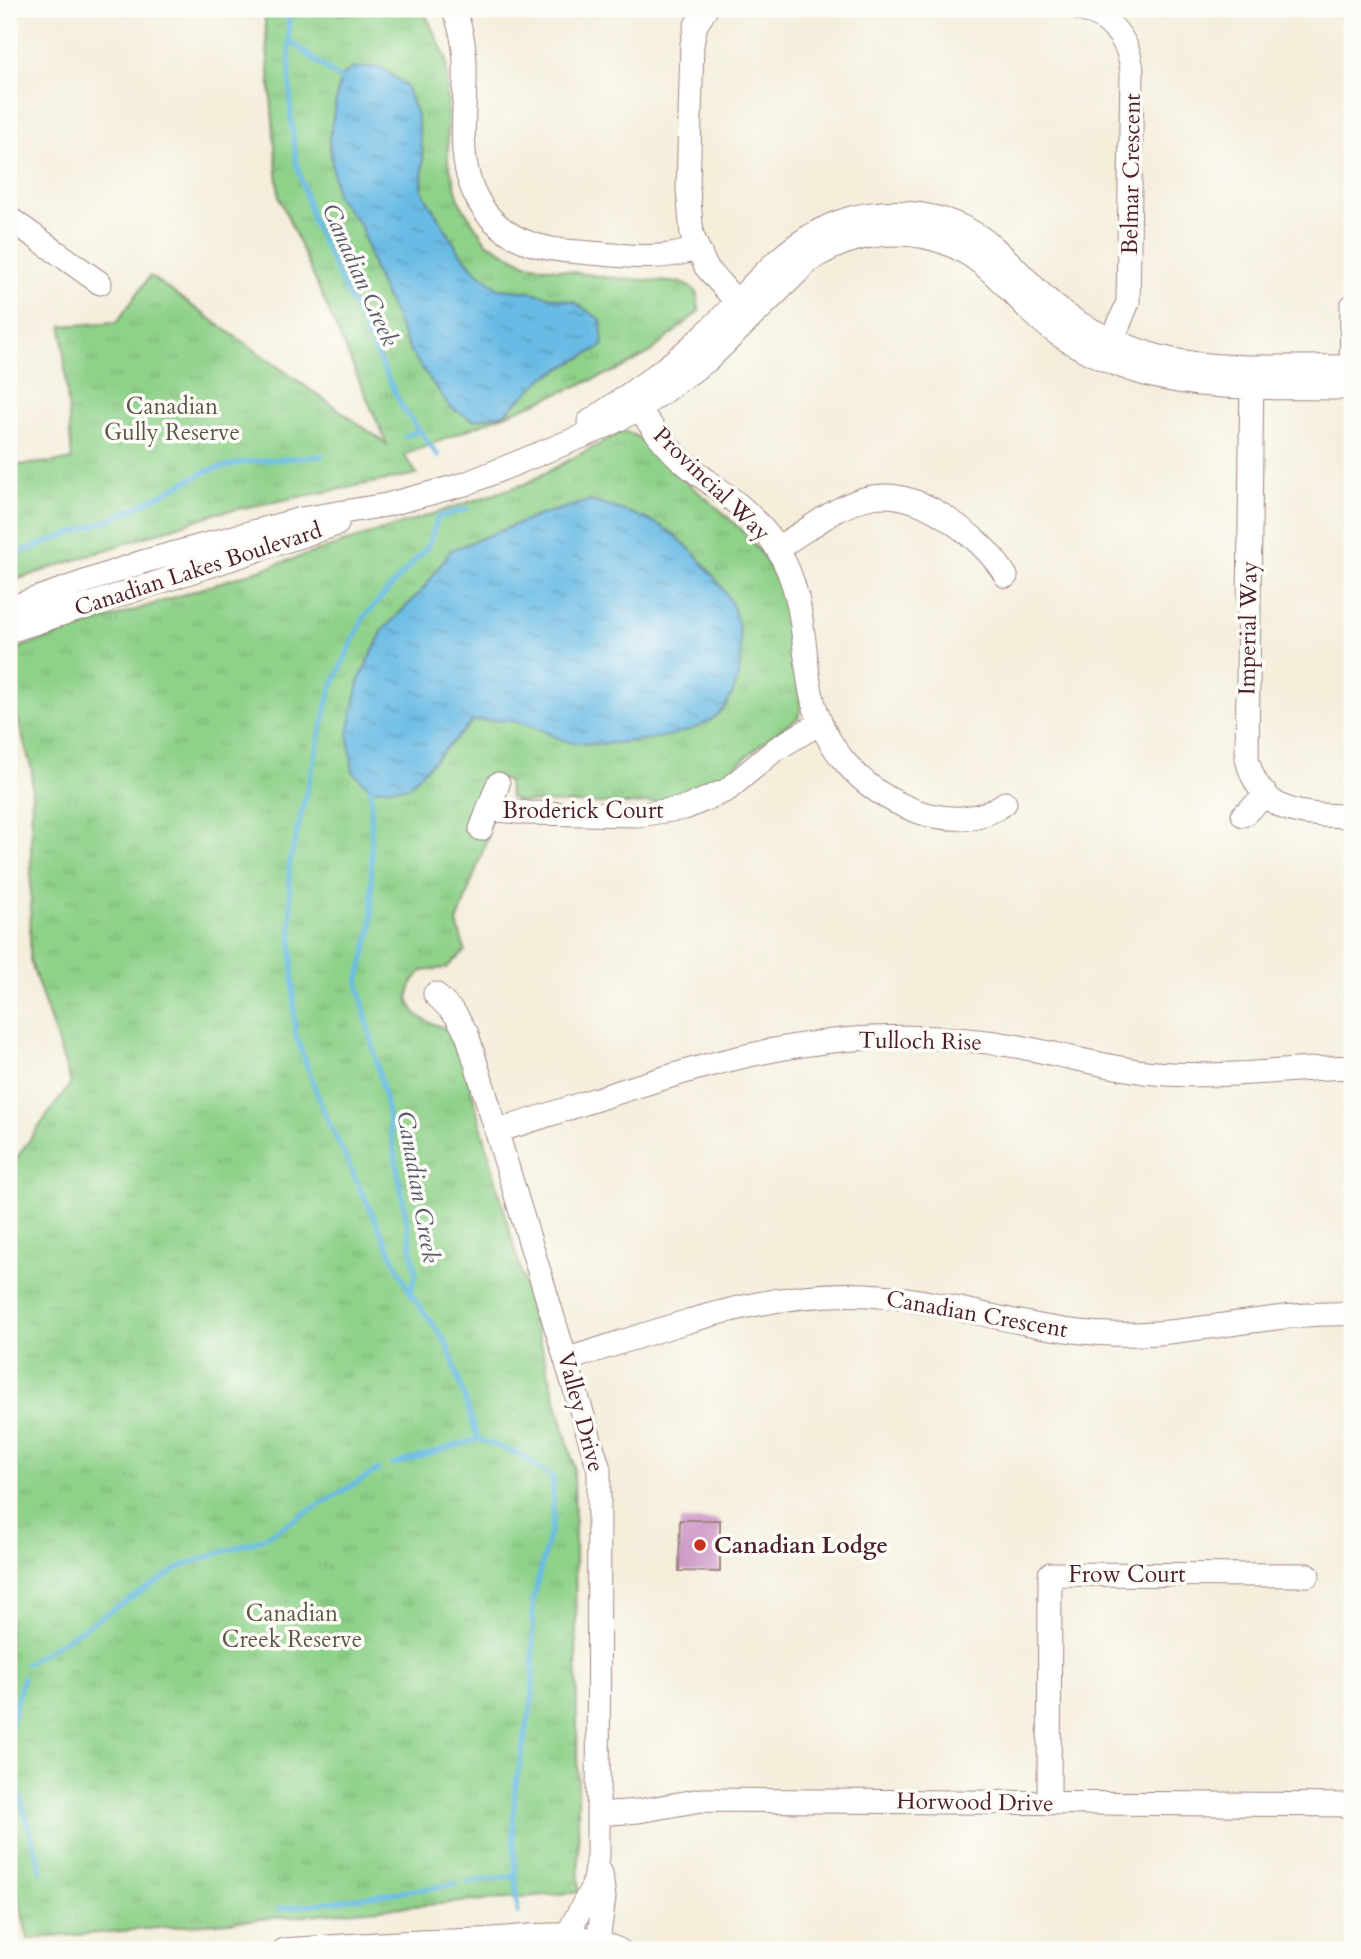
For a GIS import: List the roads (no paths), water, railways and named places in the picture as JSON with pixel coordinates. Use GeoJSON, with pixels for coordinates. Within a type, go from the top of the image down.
{"type":"FeatureCollection","features":[{"type":"Feature","properties":{"kind":"street"},"geometry":{"type":"LineString","coordinates":[[453,9],[464,44],[464,166],[475,195],[492,219],[521,240],[559,251],[667,258],[696,249]]}},
{"type":"Feature","properties":{"kind":"street"},"geometry":{"type":"LineString","coordinates":[[706,9],[696,25],[692,44],[688,189],[690,227],[696,249],[712,276],[744,311]]}},
{"type":"Feature","properties":{"kind":"street","name":"Belmar Crescent"},"geometry":{"type":"LineString","coordinates":[[1080,9],[1095,14],[1115,29],[1126,46],[1132,64],[1129,293],[1125,315],[1109,350]]}},
{"type":"Feature","properties":{"kind":"street"},"geometry":{"type":"LineString","coordinates":[[9,218],[100,283]]}},
{"type":"Feature","properties":{"kind":"street","name":"Canadian Lakes Boulevard"},"geometry":{"type":"LineString","coordinates":[[9,608],[142,562],[301,519],[386,505],[465,484],[552,448],[708,360],[744,311],[827,250],[865,236],[910,234],[941,241],[974,258],[1051,329],[1109,350],[1176,360],[1252,376],[1351,377]]}},
{"type":"Feature","properties":{"kind":"street"},"geometry":{"type":"LineString","coordinates":[[1351,377],[1352,306]]}},
{"type":"Feature","properties":{"kind":"street","name":"Imperial Way"},"geometry":{"type":"LineString","coordinates":[[1252,376],[1246,750],[1250,769],[1267,795],[1296,813],[1352,816]]}},
{"type":"Feature","properties":{"kind":"street","name":"Provincial Way"},"geometry":{"type":"LineString","coordinates":[[634,402],[675,455],[738,502],[777,548],[801,608],[809,682],[820,723],[835,751],[854,773],[900,805],[933,816],[958,818],[988,813],[1004,803]]}},
{"type":"Feature","properties":{"kind":"street"},"geometry":{"type":"LineString","coordinates":[[777,548],[856,501],[875,495],[895,494],[921,503],[964,530],[985,548],[1006,576]]}},
{"type":"Feature","properties":{"kind":"street","name":"Canadian Lakes Boulevard"},"geometry":{"type":"LineString","coordinates":[[9,631],[295,540],[386,505]]}},
{"type":"Feature","properties":{"kind":"street","name":"Broderick Court"},"geometry":{"type":"LineString","coordinates":[[498,784],[484,819],[528,813],[637,815],[685,808],[727,790],[776,749],[820,723]]}},
{"type":"Feature","properties":{"kind":"street"},"geometry":{"type":"LineString","coordinates":[[1243,815],[1267,795]]}},
{"type":"Feature","properties":{"kind":"street","name":"Valley Drive"},"geometry":{"type":"LineString","coordinates":[[435,994],[464,1029],[568,1359],[593,1444],[600,1479],[598,1856],[604,1895],[598,1941]]}},
{"type":"Feature","properties":{"kind":"street","name":"Tulloch Rise"},"geometry":{"type":"LineString","coordinates":[[497,1131],[723,1062],[830,1041],[914,1037],[980,1042],[1118,1068],[1185,1074],[1352,1067]]}},
{"type":"Feature","properties":{"kind":"street","name":"Canadian Crescent"},"geometry":{"type":"LineString","coordinates":[[568,1359],[742,1307],[811,1296],[867,1295],[902,1298],[1016,1324],[1108,1334],[1173,1333],[1279,1317],[1352,1314]]}},
{"type":"Feature","properties":{"kind":"street","name":"Frow Court"},"geometry":{"type":"LineString","coordinates":[[1049,1803],[1050,1574],[1308,1575]]}},
{"type":"Feature","properties":{"kind":"street","name":"Horwood Drive"},"geometry":{"type":"LineString","coordinates":[[598,1814],[639,1811],[701,1800],[1352,1805]]}},
{"type":"Feature","properties":{"kind":"street","name":"Valley Drive"},"geometry":{"type":"LineString","coordinates":[[568,1933],[593,1886],[598,1856]]}},
{"type":"Feature","properties":{"kind":"street"},"geometry":{"type":"LineString","coordinates":[[284,1950],[568,1933],[619,1950]]}},
{"type":"Feature","properties":{"kind":"water"},"geometry":{"type":"Polygon","coordinates":[[[381,67],[406,86],[417,116],[423,156],[422,191],[458,250],[476,271],[500,289],[530,292],[574,302],[601,320],[603,346],[545,377],[504,414],[473,420],[450,407],[411,353],[374,270],[361,227],[336,195],[329,140],[340,79],[352,68],[381,67]]]}},
{"type":"Feature","properties":{"kind":"water"},"geometry":{"type":"Polygon","coordinates":[[[589,501],[636,515],[669,531],[693,552],[719,583],[735,613],[740,643],[738,674],[728,702],[718,714],[693,729],[657,738],[616,743],[565,741],[520,723],[473,721],[408,787],[371,789],[353,772],[348,733],[360,678],[383,630],[424,588],[451,550],[540,515],[589,501]]]}},
{"type":"Feature","properties":{"kind":"waterway","name":"Canadian Creek"},"geometry":{"type":"LineString","coordinates":[[288,9],[291,116],[296,161],[314,225],[402,407],[438,456]]}},
{"type":"Feature","properties":{"kind":"waterway"},"geometry":{"type":"LineString","coordinates":[[290,41],[340,79]]}},
{"type":"Feature","properties":{"kind":"waterway"},"geometry":{"type":"LineString","coordinates":[[405,437],[419,430]]}},
{"type":"Feature","properties":{"kind":"waterway"},"geometry":{"type":"LineString","coordinates":[[9,556],[117,517],[207,471],[244,462],[322,456]]}},
{"type":"Feature","properties":{"kind":"waterway"},"geometry":{"type":"LineString","coordinates":[[410,1293],[323,1110],[295,1033],[289,866],[331,689],[364,617],[428,546],[438,517],[467,509]]}},
{"type":"Feature","properties":{"kind":"waterway","name":"Canadian Creek"},"geometry":{"type":"LineString","coordinates":[[375,784],[371,789],[372,926],[358,983],[385,1098],[416,1275],[410,1293],[447,1344],[478,1439],[519,1454],[553,1478],[553,1520],[533,1600],[533,1696],[515,1788],[513,1830],[518,1913]]}},
{"type":"Feature","properties":{"kind":"waterway"},"geometry":{"type":"LineString","coordinates":[[392,1465],[478,1439]]}},
{"type":"Feature","properties":{"kind":"waterway"},"geometry":{"type":"LineString","coordinates":[[26,1664],[184,1565],[262,1539],[378,1470]]}},
{"type":"Feature","properties":{"kind":"waterway"},"geometry":{"type":"LineString","coordinates":[[9,1731],[23,1677]]}},
{"type":"Feature","properties":{"kind":"waterway"},"geometry":{"type":"LineString","coordinates":[[9,1759],[42,1871]]}},
{"type":"Feature","properties":{"kind":"waterway"},"geometry":{"type":"LineString","coordinates":[[468,1882],[516,1876]]}},
{"type":"Feature","properties":{"kind":"waterway"},"geometry":{"type":"LineString","coordinates":[[279,1909],[457,1884]]}},
{"type":"Feature","properties":{"kind":"place","name":"Canadian Lodge"},"geometry":{"type":"Point","coordinates":[700,1545]}},
{"type":"Feature","properties":{"kind":"park label","name":"Canadian Gully Reserve"},"geometry":{"type":"Point","coordinates":[172,419]}},
{"type":"Feature","properties":{"kind":"park label","name":"Canadian Creek Reserve"},"geometry":{"type":"Point","coordinates":[292,1626]}}]}
